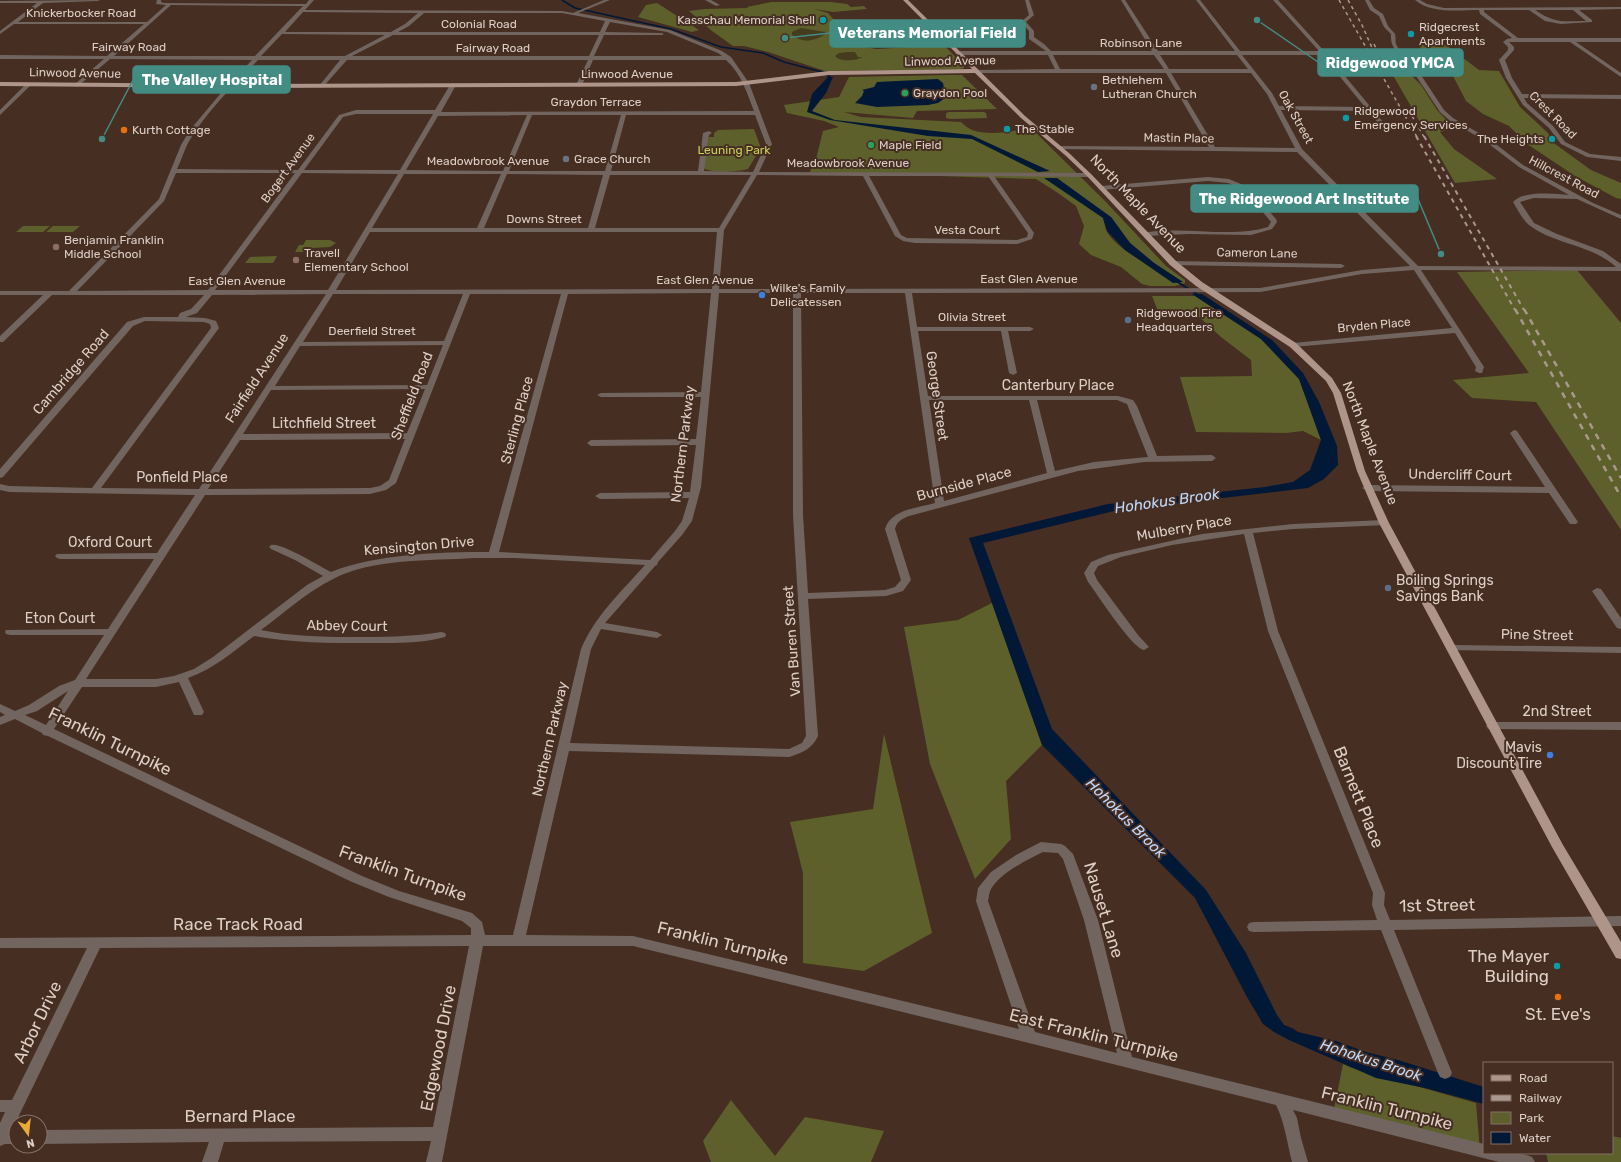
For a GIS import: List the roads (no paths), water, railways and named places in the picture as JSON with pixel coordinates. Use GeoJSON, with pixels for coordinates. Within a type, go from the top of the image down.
{"type":"FeatureCollection","features":[{"type":"Feature","properties":{"kind":"main road","name":"North Maple Avenue"},"geometry":{"type":"LineString","coordinates":[[905,0],[1022,117],[1089,175],[1173,263],[1209,290],[1293,345],[1329,380],[1337,393],[1367,488],[1384,523],[1558,847],[1621,954]]}},
{"type":"Feature","properties":{"kind":"main road","name":"Linwood Avenue"},"geometry":{"type":"LineString","coordinates":[[0,84],[322,86],[746,84],[829,73],[976,71]]}},
{"type":"Feature","properties":{"kind":"street"},"geometry":{"type":"LineString","coordinates":[[0,33],[43,0]]}},
{"type":"Feature","properties":{"kind":"street"},"geometry":{"type":"LineString","coordinates":[[0,2],[98,0]]}},
{"type":"Feature","properties":{"kind":"street"},"geometry":{"type":"LineString","coordinates":[[159,0],[158,3],[170,4],[308,5]]}},
{"type":"Feature","properties":{"kind":"street"},"geometry":{"type":"LineString","coordinates":[[71,293],[162,200],[175,171],[184,145],[193,130],[230,86],[312,0]]}},
{"type":"Feature","properties":{"kind":"street"},"geometry":{"type":"LineString","coordinates":[[577,12],[608,0]]}},
{"type":"Feature","properties":{"kind":"street"},"geometry":{"type":"LineString","coordinates":[[707,0],[718,5]]}},
{"type":"Feature","properties":{"kind":"street"},"geometry":{"type":"LineString","coordinates":[[1027,0],[1032,14],[1023,22],[1032,31],[1031,38],[1044,44],[1058,71]]}},
{"type":"Feature","properties":{"kind":"street"},"geometry":{"type":"LineString","coordinates":[[1124,0],[1168,71],[1213,149]]}},
{"type":"Feature","properties":{"kind":"street","name":"Oak Street"},"geometry":{"type":"LineString","coordinates":[[1198,0],[1270,94],[1299,150],[1416,268],[1458,330],[1480,367],[1479,371]]}},
{"type":"Feature","properties":{"kind":"street"},"geometry":{"type":"LineString","coordinates":[[1275,0],[1323,53],[1380,122]]}},
{"type":"Feature","properties":{"kind":"street","name":"Hillcrest Road"},"geometry":{"type":"LineString","coordinates":[[1367,0],[1372,9],[1381,15],[1386,27],[1393,34],[1393,43],[1396,48],[1414,64],[1415,70],[1439,108],[1446,115],[1486,140],[1521,166],[1578,197],[1621,217]]}},
{"type":"Feature","properties":{"kind":"street"},"geometry":{"type":"LineString","coordinates":[[1417,0],[1425,5],[1439,8],[1621,8]]}},
{"type":"Feature","properties":{"kind":"street"},"geometry":{"type":"LineString","coordinates":[[76,85],[170,4]]}},
{"type":"Feature","properties":{"kind":"street"},"geometry":{"type":"LineString","coordinates":[[1484,7],[1482,13],[1516,39],[1621,40]]}},
{"type":"Feature","properties":{"kind":"street"},"geometry":{"type":"LineString","coordinates":[[1529,8],[1550,21],[1561,23],[1590,21],[1574,8]]}},
{"type":"Feature","properties":{"kind":"street","name":"Northern Parkway"},"geometry":{"type":"LineString","coordinates":[[302,11],[577,12],[608,20],[678,34],[720,52],[739,70],[746,84],[769,144],[755,174],[721,230],[694,495],[687,521],[680,533],[598,625],[586,649],[518,941]]}},
{"type":"Feature","properties":{"kind":"street"},"geometry":{"type":"LineString","coordinates":[[322,86],[342,60],[391,34],[412,21],[422,11]]}},
{"type":"Feature","properties":{"kind":"street"},"geometry":{"type":"LineString","coordinates":[[579,85],[608,20]]}},
{"type":"Feature","properties":{"kind":"street","name":"Knickerbocker Road"},"geometry":{"type":"LineString","coordinates":[[14,22],[148,23]]}},
{"type":"Feature","properties":{"kind":"street","name":"Colonial Road"},"geometry":{"type":"LineString","coordinates":[[281,33],[678,34]]}},
{"type":"Feature","properties":{"kind":"street","name":"Crest Road"},"geometry":{"type":"LineString","coordinates":[[1516,39],[1507,40],[1511,50],[1502,60],[1509,78],[1527,107],[1551,128],[1566,146],[1590,156],[1621,158]]}},
{"type":"Feature","properties":{"kind":"street"},"geometry":{"type":"LineString","coordinates":[[1571,40],[1621,74]]}},
{"type":"Feature","properties":{"kind":"street","name":"Robinson Lane"},"geometry":{"type":"LineString","coordinates":[[958,52],[1323,53]]}},
{"type":"Feature","properties":{"kind":"street","name":"Fairway Road"},"geometry":{"type":"LineString","coordinates":[[0,57],[728,58]]}},
{"type":"Feature","properties":{"kind":"street","name":"Linwood Avenue"},"geometry":{"type":"LineString","coordinates":[[976,71],[1253,71]]}},
{"type":"Feature","properties":{"kind":"street"},"geometry":{"type":"LineString","coordinates":[[0,113],[29,84]]}},
{"type":"Feature","properties":{"kind":"street","name":"Fairfield Avenue"},"geometry":{"type":"LineString","coordinates":[[47,732],[159,556],[270,388],[330,292],[453,85]]}},
{"type":"Feature","properties":{"kind":"street"},"geometry":{"type":"LineString","coordinates":[[1520,96],[1621,97]]}},
{"type":"Feature","properties":{"kind":"street"},"geometry":{"type":"LineString","coordinates":[[1277,108],[1369,109]]}},
{"type":"Feature","properties":{"kind":"street","name":"Bogert Avenue"},"geometry":{"type":"LineString","coordinates":[[195,315],[341,116],[356,112],[437,113]]}},
{"type":"Feature","properties":{"kind":"street","name":"Graydon Terrace"},"geometry":{"type":"LineString","coordinates":[[437,113],[756,113]]}},
{"type":"Feature","properties":{"kind":"street"},"geometry":{"type":"LineString","coordinates":[[591,230],[624,113]]}},
{"type":"Feature","properties":{"kind":"street"},"geometry":{"type":"LineString","coordinates":[[480,230],[530,114]]}},
{"type":"Feature","properties":{"kind":"street"},"geometry":{"type":"LineString","coordinates":[[700,173],[706,133],[709,133]]}},
{"type":"Feature","properties":{"kind":"street","name":"Mastin Place"},"geometry":{"type":"LineString","coordinates":[[1059,148],[1299,150]]}},
{"type":"Feature","properties":{"kind":"street","name":"Meadowbrook Avenue"},"geometry":{"type":"LineString","coordinates":[[175,171],[1089,175]]}},
{"type":"Feature","properties":{"kind":"street","name":"Vesta Court"},"geometry":{"type":"LineString","coordinates":[[865,174],[901,239],[915,241],[1017,242],[1030,238],[1031,234],[990,175]]}},
{"type":"Feature","properties":{"kind":"street"},"geometry":{"type":"LineString","coordinates":[[1100,188],[1208,179],[1229,181],[1246,188],[1274,222],[1270,228],[1251,233],[1189,232],[1145,234]]}},
{"type":"Feature","properties":{"kind":"street"},"geometry":{"type":"LineString","coordinates":[[1578,197],[1528,196],[1519,198],[1516,202],[1532,224],[1547,232],[1599,251],[1621,269]]}},
{"type":"Feature","properties":{"kind":"street","name":"Downs Street"},"geometry":{"type":"LineString","coordinates":[[367,230],[721,230]]}},
{"type":"Feature","properties":{"kind":"street","name":"Cameron Lane"},"geometry":{"type":"LineString","coordinates":[[1173,263],[1340,266]]}},
{"type":"Feature","properties":{"kind":"street","name":"East Glen Avenue"},"geometry":{"type":"LineString","coordinates":[[0,293],[1260,290],[1362,272],[1416,268],[1621,269]]}},
{"type":"Feature","properties":{"kind":"street","name":"George Street"},"geometry":{"type":"LineString","coordinates":[[908,290],[940,505]]}},
{"type":"Feature","properties":{"kind":"street","name":"Sheffield Road"},"geometry":{"type":"LineString","coordinates":[[364,491],[383,488],[392,481],[468,291]]}},
{"type":"Feature","properties":{"kind":"street","name":"Sterling Place"},"geometry":{"type":"LineString","coordinates":[[494,555],[565,291]]}},
{"type":"Feature","properties":{"kind":"street","name":"Van Buren Street"},"geometry":{"type":"LineString","coordinates":[[564,747],[783,753],[798,750],[810,742],[812,736],[798,515],[797,291]]}},
{"type":"Feature","properties":{"kind":"street"},"geometry":{"type":"LineString","coordinates":[[0,340],[50,293]]}},
{"type":"Feature","properties":{"kind":"street"},"geometry":{"type":"LineString","coordinates":[[95,490],[215,328],[215,325],[210,321],[195,315]]}},
{"type":"Feature","properties":{"kind":"street","name":"Cambridge Road"},"geometry":{"type":"LineString","coordinates":[[0,475],[130,324],[144,319],[180,319],[195,315]]}},
{"type":"Feature","properties":{"kind":"street","name":"Olivia Street"},"geometry":{"type":"LineString","coordinates":[[914,329],[1030,329]]}},
{"type":"Feature","properties":{"kind":"street"},"geometry":{"type":"LineString","coordinates":[[1004,329],[1013,372]]}},
{"type":"Feature","properties":{"kind":"street","name":"Bryden Place"},"geometry":{"type":"LineString","coordinates":[[1293,345],[1458,330]]}},
{"type":"Feature","properties":{"kind":"street","name":"Deerfield Street"},"geometry":{"type":"LineString","coordinates":[[297,344],[447,343]]}},
{"type":"Feature","properties":{"kind":"street"},"geometry":{"type":"LineString","coordinates":[[270,388],[430,387]]}},
{"type":"Feature","properties":{"kind":"street"},"geometry":{"type":"LineString","coordinates":[[601,395],[705,394]]}},
{"type":"Feature","properties":{"kind":"street","name":"Canterbury Place"},"geometry":{"type":"LineString","coordinates":[[924,398],[1111,397],[1124,400],[1134,406],[1153,458]]}},
{"type":"Feature","properties":{"kind":"street"},"geometry":{"type":"LineString","coordinates":[[1032,398],[1052,475]]}},
{"type":"Feature","properties":{"kind":"street"},"geometry":{"type":"LineString","coordinates":[[1514,433],[1573,522]]}},
{"type":"Feature","properties":{"kind":"street","name":"Litchfield Street"},"geometry":{"type":"LineString","coordinates":[[237,437],[411,436]]}},
{"type":"Feature","properties":{"kind":"street"},"geometry":{"type":"LineString","coordinates":[[591,442],[700,442]]}},
{"type":"Feature","properties":{"kind":"street","name":"Burnside Place"},"geometry":{"type":"LineString","coordinates":[[803,596],[886,593],[899,589],[906,580],[890,529],[891,524],[900,516],[1052,475],[1099,464],[1153,458],[1212,458]]}},
{"type":"Feature","properties":{"kind":"street","name":"Ponfield Place"},"geometry":{"type":"LineString","coordinates":[[0,487],[9,489],[201,492],[364,491]]}},
{"type":"Feature","properties":{"kind":"street","name":"Undercliff Court"},"geometry":{"type":"LineString","coordinates":[[1367,488],[1553,490]]}},
{"type":"Feature","properties":{"kind":"street"},"geometry":{"type":"LineString","coordinates":[[600,496],[694,495]]}},
{"type":"Feature","properties":{"kind":"street","name":"Mulberry Place"},"geometry":{"type":"LineString","coordinates":[[1144,648],[1134,637],[1092,580],[1090,573],[1094,564],[1116,556],[1154,546],[1248,531],[1384,523]]}},
{"type":"Feature","properties":{"kind":"street","name":"Barnett Place"},"geometry":{"type":"LineString","coordinates":[[1248,531],[1273,631],[1379,893],[1378,905],[1445,1073]]}},
{"type":"Feature","properties":{"kind":"street"},"geometry":{"type":"LineString","coordinates":[[274,548],[298,558],[330,576]]}},
{"type":"Feature","properties":{"kind":"street","name":"Kensington Drive"},"geometry":{"type":"LineString","coordinates":[[78,683],[152,683],[182,677],[211,664],[311,587],[330,576],[352,567],[372,563],[474,554],[654,563]]}},
{"type":"Feature","properties":{"kind":"street","name":"Oxford Court"},"geometry":{"type":"LineString","coordinates":[[60,556],[159,556]]}},
{"type":"Feature","properties":{"kind":"street"},"geometry":{"type":"LineString","coordinates":[[1598,591],[1621,626]]}},
{"type":"Feature","properties":{"kind":"street"},"geometry":{"type":"LineString","coordinates":[[598,625],[657,635]]}},
{"type":"Feature","properties":{"kind":"street","name":"Eton Court"},"geometry":{"type":"LineString","coordinates":[[10,632],[110,632]]}},
{"type":"Feature","properties":{"kind":"street","name":"Abbey Court"},"geometry":{"type":"LineString","coordinates":[[253,632],[283,638],[308,640],[402,640],[441,634]]}},
{"type":"Feature","properties":{"kind":"street","name":"Pine Street"},"geometry":{"type":"LineString","coordinates":[[1452,648],[1621,650]]}},
{"type":"Feature","properties":{"kind":"street"},"geometry":{"type":"LineString","coordinates":[[182,677],[198,712]]}},
{"type":"Feature","properties":{"kind":"street"},"geometry":{"type":"LineString","coordinates":[[0,721],[33,708],[64,689],[78,683]]}},
{"type":"Feature","properties":{"kind":"street","name":"Franklin Turnpike"},"geometry":{"type":"LineString","coordinates":[[0,708],[47,732],[357,879],[394,894],[467,917],[477,926],[477,941],[605,940],[645,944],[899,1006]]}},
{"type":"Feature","properties":{"kind":"street","name":"2nd Street"},"geometry":{"type":"LineString","coordinates":[[1492,726],[1621,726]]}},
{"type":"Feature","properties":{"kind":"street","name":"Nauset Lane"},"geometry":{"type":"LineString","coordinates":[[1029,1037],[982,901],[984,888],[995,876],[1020,858],[1041,847],[1060,849],[1069,857],[1091,920],[1126,1061]]}},
{"type":"Feature","properties":{"kind":"street","name":"1st Street"},"geometry":{"type":"LineString","coordinates":[[1254,927],[1621,921]]}},
{"type":"Feature","properties":{"kind":"street","name":"Race Track Road"},"geometry":{"type":"LineString","coordinates":[[0,943],[477,941]]}},
{"type":"Feature","properties":{"kind":"street","name":"Edgewood Drive"},"geometry":{"type":"LineString","coordinates":[[434,1162],[477,941]]}},
{"type":"Feature","properties":{"kind":"street","name":"Arbor Drive"},"geometry":{"type":"LineString","coordinates":[[6,1138],[16,1106],[96,942]]}},
{"type":"Feature","properties":{"kind":"street","name":"East Franklin Turnpike"},"geometry":{"type":"LineString","coordinates":[[899,1006],[1126,1061],[1281,1101]]}},
{"type":"Feature","properties":{"kind":"street"},"geometry":{"type":"LineString","coordinates":[[1281,1101],[1290,1118],[1293,1138],[1300,1162]]}},
{"type":"Feature","properties":{"kind":"street","name":"Franklin Turnpike"},"geometry":{"type":"LineString","coordinates":[[1281,1101],[1483,1151]]}},
{"type":"Feature","properties":{"kind":"street"},"geometry":{"type":"LineString","coordinates":[[0,1106],[16,1106]]}},
{"type":"Feature","properties":{"kind":"street","name":"Bernard Place"},"geometry":{"type":"LineString","coordinates":[[48,1137],[439,1134]]}},
{"type":"Feature","properties":{"kind":"street"},"geometry":{"type":"LineString","coordinates":[[210,1162],[220,1135]]}},
{"type":"Feature","properties":{"kind":"street"},"geometry":{"type":"LineString","coordinates":[[1494,1154],[1527,1162]]}},
{"type":"Feature","properties":{"kind":"water"},"geometry":{"type":"Polygon","coordinates":[[[828,77],[833,77],[826,93],[812,111],[835,120],[971,135],[1050,171],[1038,172],[972,139],[928,136],[830,120],[807,112],[812,94],[828,77]]]}},
{"type":"Feature","properties":{"kind":"water","name":"Graydon Pool"},"geometry":{"type":"Polygon","coordinates":[[[938,79],[943,83],[944,88],[949,95],[938,103],[928,105],[877,107],[855,103],[862,96],[864,91],[862,90],[874,87],[877,82],[938,79]]]}},
{"type":"Feature","properties":{"kind":"water"},"geometry":{"type":"Polygon","coordinates":[[[1044,178],[1057,178],[1111,217],[1130,243],[1154,263],[1183,282],[1173,283],[1125,250],[1107,231],[1103,218],[1044,178]]]}},
{"type":"Feature","properties":{"kind":"water"},"geometry":{"type":"Polygon","coordinates":[[[1192,294],[1202,294],[1272,340],[1303,373],[1319,402],[1337,446],[1338,465],[1324,479],[1308,488],[1118,510],[983,543],[1052,729],[1206,890],[1246,953],[1277,1015],[1284,1025],[1298,1032],[1336,1041],[1366,1052],[1398,1060],[1483,1087],[1483,1104],[1425,1088],[1376,1078],[1289,1040],[1263,1024],[1247,997],[1195,898],[1042,745],[969,538],[1108,504],[1265,487],[1293,482],[1310,470],[1321,440],[1299,379],[1261,339],[1192,294]]]}},
{"type":"Feature","properties":{"kind":"waterway","name":"Hohokus Brook"},"geometry":{"type":"LineString","coordinates":[[562,0],[575,8],[671,29],[721,47],[763,53],[784,62],[822,72],[830,77],[829,79]]}},
{"type":"Feature","properties":{"kind":"waterway","name":"Hohokus Brook"},"geometry":{"type":"LineString","coordinates":[[1176,281],[1200,296]]}},
{"type":"Feature","properties":{"kind":"railway"},"geometry":{"type":"LineString","coordinates":[[1339,0],[1417,137]]}},
{"type":"Feature","properties":{"kind":"railway"},"geometry":{"type":"LineString","coordinates":[[1348,0],[1362,25],[1373,50]]}},
{"type":"Feature","properties":{"kind":"railway"},"geometry":{"type":"LineString","coordinates":[[1374,44],[1389,76]]}},
{"type":"Feature","properties":{"kind":"railway"},"geometry":{"type":"LineString","coordinates":[[1412,116],[1424,137]]}},
{"type":"Feature","properties":{"kind":"railway"},"geometry":{"type":"LineString","coordinates":[[1416,136],[1515,310]]}},
{"type":"Feature","properties":{"kind":"railway"},"geometry":{"type":"LineString","coordinates":[[1424,136],[1524,310]]}},
{"type":"Feature","properties":{"kind":"railway"},"geometry":{"type":"LineString","coordinates":[[1515,309],[1621,497]]}},
{"type":"Feature","properties":{"kind":"railway"},"geometry":{"type":"LineString","coordinates":[[1524,309],[1621,478]]}},
{"type":"Feature","properties":{"kind":"place","name":"Kasschau Memorial Shell"},"geometry":{"type":"Point","coordinates":[823,20]}},
{"type":"Feature","properties":{"kind":"place","name":"Ridgewood YMCA"},"geometry":{"type":"Point","coordinates":[1257,20]}},
{"type":"Feature","properties":{"kind":"place","name":"Ridgecrest Apartments"},"geometry":{"type":"Point","coordinates":[1411,34]}},
{"type":"Feature","properties":{"kind":"place","name":"Veterans Memorial Field"},"geometry":{"type":"Point","coordinates":[785,38]}},
{"type":"Feature","properties":{"kind":"place","name":"Bethlehem Lutheran Church"},"geometry":{"type":"Point","coordinates":[1094,87]}},
{"type":"Feature","properties":{"kind":"place","name":"Graydon Pool"},"geometry":{"type":"Point","coordinates":[905,93]}},
{"type":"Feature","properties":{"kind":"place","name":"Ridgewood Emergency Services"},"geometry":{"type":"Point","coordinates":[1346,118]}},
{"type":"Feature","properties":{"kind":"place","name":"The Stable"},"geometry":{"type":"Point","coordinates":[1007,129]}},
{"type":"Feature","properties":{"kind":"place","name":"Kurth Cottage"},"geometry":{"type":"Point","coordinates":[124,130]}},
{"type":"Feature","properties":{"kind":"place","name":"The Valley Hospital"},"geometry":{"type":"Point","coordinates":[102,139]}},
{"type":"Feature","properties":{"kind":"place","name":"The Heights"},"geometry":{"type":"Point","coordinates":[1552,139]}},
{"type":"Feature","properties":{"kind":"place","name":"Maple Field"},"geometry":{"type":"Point","coordinates":[871,145]}},
{"type":"Feature","properties":{"kind":"place","name":"Grace Church"},"geometry":{"type":"Point","coordinates":[566,159]}},
{"type":"Feature","properties":{"kind":"place","name":"Benjamin Franklin Middle School"},"geometry":{"type":"Point","coordinates":[56,247]}},
{"type":"Feature","properties":{"kind":"place","name":"The Ridgewood Art Institute"},"geometry":{"type":"Point","coordinates":[1441,254]}},
{"type":"Feature","properties":{"kind":"place","name":"Travell Elementary School"},"geometry":{"type":"Point","coordinates":[296,260]}},
{"type":"Feature","properties":{"kind":"place","name":"Wilke's Family Delicatessen"},"geometry":{"type":"Point","coordinates":[762,295]}},
{"type":"Feature","properties":{"kind":"place","name":"Ridgewood Fire Headquarters"},"geometry":{"type":"Point","coordinates":[1128,320]}},
{"type":"Feature","properties":{"kind":"place","name":"Boiling Springs Savings Bank"},"geometry":{"type":"Point","coordinates":[1388,588]}},
{"type":"Feature","properties":{"kind":"place","name":"Mavis Discount Tire"},"geometry":{"type":"Point","coordinates":[1550,755]}},
{"type":"Feature","properties":{"kind":"place","name":"The Mayer Building"},"geometry":{"type":"Point","coordinates":[1557,966]}},
{"type":"Feature","properties":{"kind":"place","name":"St. Eve's"},"geometry":{"type":"Point","coordinates":[1558,997]}},
{"type":"Feature","properties":{"kind":"park label","name":"Leuning Park"},"geometry":{"type":"Point","coordinates":[734,150]}}]}
